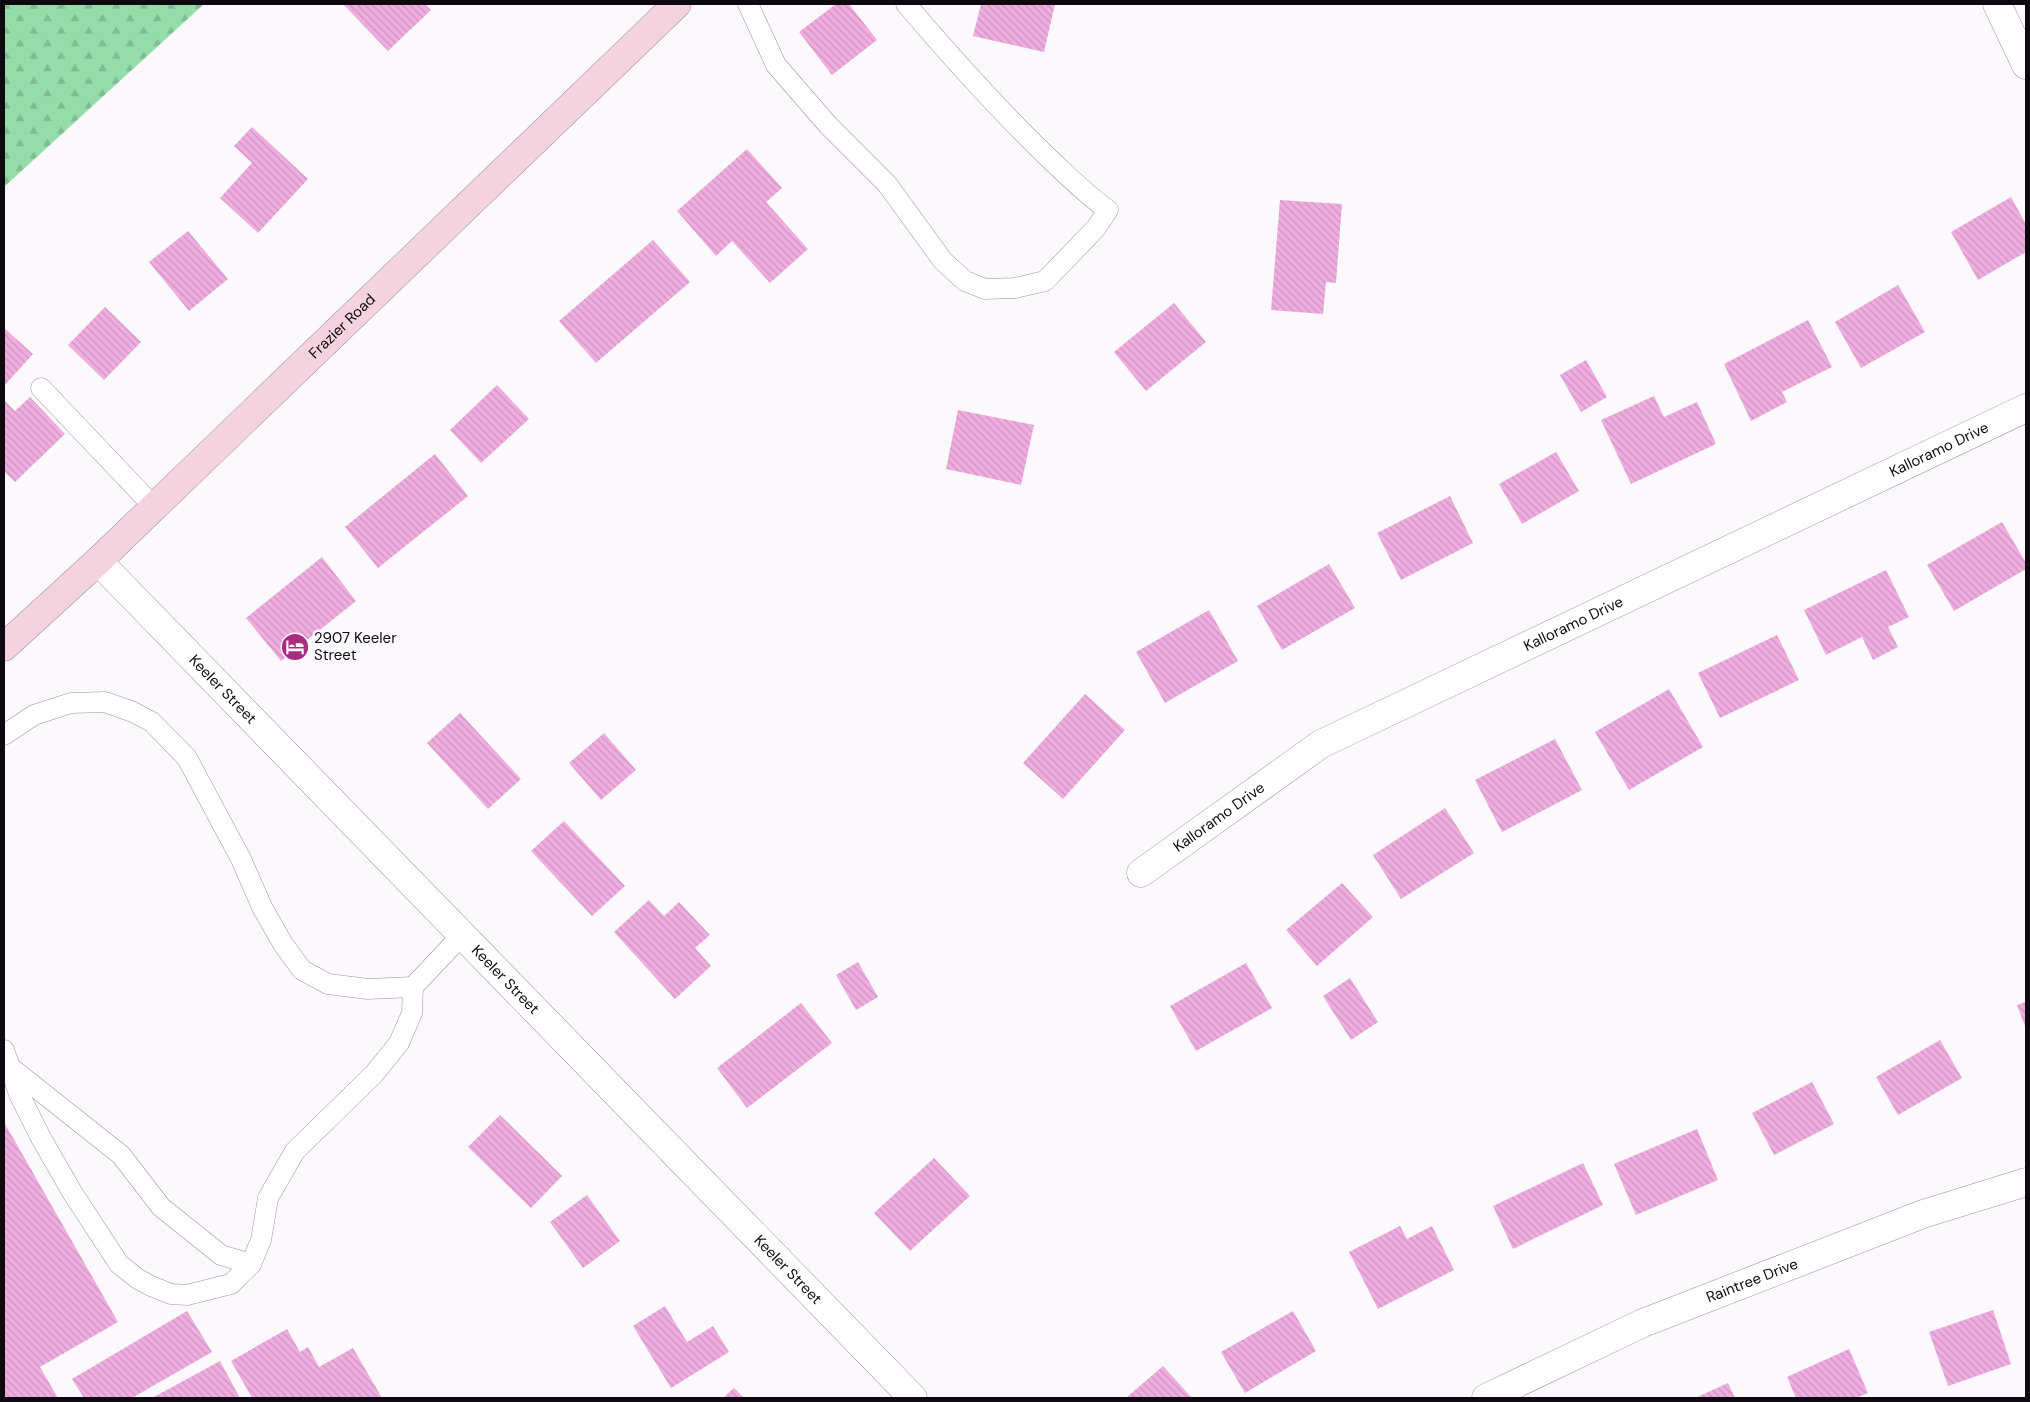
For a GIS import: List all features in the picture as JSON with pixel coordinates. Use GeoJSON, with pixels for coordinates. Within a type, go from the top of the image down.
{"type":"FeatureCollection","features":[{"type":"Feature","properties":{"kind":"street","name":"Frazier Road"},"geometry":{"type":"LineString","coordinates":[[4,647],[98,561],[677,4]]}},
{"type":"Feature","properties":{"kind":"street"},"geometry":{"type":"LineString","coordinates":[[1996,4],[2026,65]]}},
{"type":"Feature","properties":{"kind":"street","name":"Kalloramo Drive"},"geometry":{"type":"LineString","coordinates":[[1141,872],[1321,744],[2026,408]]}},
{"type":"Feature","properties":{"kind":"street","name":"Keeler Street"},"geometry":{"type":"LineString","coordinates":[[98,561],[913,1398]]}},
{"type":"Feature","properties":{"kind":"street","name":"Raintree Drive"},"geometry":{"type":"LineString","coordinates":[[1486,1398],[1643,1323],[1923,1214],[2026,1182]]}},
{"type":"Feature","properties":{"kind":"lane"},"geometry":{"type":"LineString","coordinates":[[748,4],[776,65],[828,125],[887,184],[943,261],[965,281],[985,289],[1014,288],[1045,281],[1096,228],[1108,210],[1093,199],[1029,139],[952,57],[906,4]]}},
{"type":"Feature","properties":{"kind":"lane"},"geometry":{"type":"LineString","coordinates":[[41,388],[81,438],[154,507]]}},
{"type":"Feature","properties":{"kind":"lane"},"geometry":{"type":"LineString","coordinates":[[4,736],[34,716],[71,703],[105,702],[133,712],[152,722],[187,758],[241,859],[262,907],[283,944],[302,970],[328,984],[368,989],[413,987]]}},
{"type":"Feature","properties":{"kind":"lane"},"geometry":{"type":"LineString","coordinates":[[7,1059],[19,1094],[41,1138],[72,1192],[119,1264],[138,1280],[171,1294],[188,1295],[231,1284],[251,1264],[261,1240],[268,1198],[295,1151],[374,1074],[399,1043],[412,1013],[413,987],[462,935]]}},
{"type":"Feature","properties":{"kind":"lane"},"geometry":{"type":"LineString","coordinates":[[7,1059],[122,1155],[161,1207],[221,1255],[251,1264]]}},
{"type":"Feature","properties":{"kind":"green space"},"geometry":{"type":"Polygon","coordinates":[[[4,4],[204,4],[4,187],[4,4]]]}},
{"type":"Feature","properties":{"kind":"building"},"geometry":{"type":"Polygon","coordinates":[[[343,4],[425,4],[431,10],[388,51],[343,4]]]}},
{"type":"Feature","properties":{"kind":"building"},"geometry":{"type":"Polygon","coordinates":[[[836,4],[849,4],[877,40],[832,75],[799,32],[836,4]]]}},
{"type":"Feature","properties":{"kind":"building"},"geometry":{"type":"Polygon","coordinates":[[[981,4],[1055,4],[1044,52],[973,36],[981,4]]]}},
{"type":"Feature","properties":{"kind":"building"},"geometry":{"type":"Polygon","coordinates":[[[252,127],[308,179],[258,233],[220,198],[252,163],[234,146],[252,127]]]}},
{"type":"Feature","properties":{"kind":"building"},"geometry":{"type":"Polygon","coordinates":[[[747,149],[782,188],[766,202],[808,249],[770,283],[732,241],[716,256],[677,211],[747,149]]]}},
{"type":"Feature","properties":{"kind":"building"},"geometry":{"type":"Polygon","coordinates":[[[2011,197],[2026,224],[2026,252],[1978,280],[1951,232],[2011,197]]]}},
{"type":"Feature","properties":{"kind":"building"},"geometry":{"type":"Polygon","coordinates":[[[1280,200],[1342,204],[1336,283],[1326,282],[1323,314],[1271,310],[1280,200]]]}},
{"type":"Feature","properties":{"kind":"building"},"geometry":{"type":"Polygon","coordinates":[[[188,231],[228,279],[189,311],[149,262],[188,231]]]}},
{"type":"Feature","properties":{"kind":"building"},"geometry":{"type":"Polygon","coordinates":[[[653,240],[690,282],[596,363],[559,321],[653,240]]]}},
{"type":"Feature","properties":{"kind":"building"},"geometry":{"type":"Polygon","coordinates":[[[1898,285],[1925,332],[1861,368],[1835,322],[1898,285]]]}},
{"type":"Feature","properties":{"kind":"building"},"geometry":{"type":"Polygon","coordinates":[[[1174,303],[1206,342],[1146,391],[1114,352],[1174,303]]]}},
{"type":"Feature","properties":{"kind":"building"},"geometry":{"type":"Polygon","coordinates":[[[105,307],[141,342],[104,380],[68,345],[105,307]]]}},
{"type":"Feature","properties":{"kind":"building"},"geometry":{"type":"Polygon","coordinates":[[[1808,320],[1832,367],[1782,392],[1787,402],[1751,421],[1724,364],[1808,320]]]}},
{"type":"Feature","properties":{"kind":"building"},"geometry":{"type":"Polygon","coordinates":[[[4,328],[33,354],[5,385],[4,384],[4,328]]]}},
{"type":"Feature","properties":{"kind":"building"},"geometry":{"type":"Polygon","coordinates":[[[1586,360],[1607,397],[1581,412],[1560,375],[1586,360]]]}},
{"type":"Feature","properties":{"kind":"building"},"geometry":{"type":"Polygon","coordinates":[[[497,385],[529,419],[481,463],[450,430],[497,385]]]}},
{"type":"Feature","properties":{"kind":"building"},"geometry":{"type":"Polygon","coordinates":[[[1654,396],[1664,417],[1697,402],[1716,444],[1631,484],[1601,420],[1654,396]]]}},
{"type":"Feature","properties":{"kind":"building"},"geometry":{"type":"Polygon","coordinates":[[[30,397],[65,434],[15,482],[4,471],[4,400],[15,411],[30,397]]]}},
{"type":"Feature","properties":{"kind":"building"},"geometry":{"type":"Polygon","coordinates":[[[958,410],[1034,425],[1021,485],[946,469],[958,410]]]}},
{"type":"Feature","properties":{"kind":"building"},"geometry":{"type":"Polygon","coordinates":[[[1556,452],[1579,491],[1522,524],[1499,484],[1556,452]]]}},
{"type":"Feature","properties":{"kind":"building"},"geometry":{"type":"Polygon","coordinates":[[[435,454],[468,496],[378,568],[345,527],[435,454]]]}},
{"type":"Feature","properties":{"kind":"building"},"geometry":{"type":"Polygon","coordinates":[[[1450,496],[1473,543],[1401,580],[1377,533],[1450,496]]]}},
{"type":"Feature","properties":{"kind":"building"},"geometry":{"type":"Polygon","coordinates":[[[2002,522],[2026,563],[2026,569],[1954,611],[1927,565],[2002,522]]]}},
{"type":"Feature","properties":{"kind":"building"},"geometry":{"type":"Polygon","coordinates":[[[322,557],[356,601],[281,661],[246,618],[322,557]]]}},
{"type":"Feature","properties":{"kind":"building"},"geometry":{"type":"Polygon","coordinates":[[[1329,564],[1355,608],[1282,650],[1257,606],[1329,564]]]}},
{"type":"Feature","properties":{"kind":"building"},"geometry":{"type":"Polygon","coordinates":[[[1886,570],[1909,617],[1888,627],[1898,647],[1873,660],[1862,637],[1826,655],[1804,610],[1886,570]]]}},
{"type":"Feature","properties":{"kind":"building"},"geometry":{"type":"Polygon","coordinates":[[[1209,610],[1238,661],[1165,703],[1136,652],[1209,610]]]}},
{"type":"Feature","properties":{"kind":"building"},"geometry":{"type":"Polygon","coordinates":[[[1777,635],[1799,680],[1720,718],[1698,673],[1777,635]]]}},
{"type":"Feature","properties":{"kind":"building"},"geometry":{"type":"Polygon","coordinates":[[[1669,689],[1703,747],[1629,790],[1595,732],[1669,689]]]}},
{"type":"Feature","properties":{"kind":"building"},"geometry":{"type":"Polygon","coordinates":[[[1085,694],[1125,730],[1063,799],[1023,763],[1085,694]]]}},
{"type":"Feature","properties":{"kind":"building"},"geometry":{"type":"Polygon","coordinates":[[[460,713],[521,779],[488,809],[427,743],[460,713]]]}},
{"type":"Feature","properties":{"kind":"building"},"geometry":{"type":"Polygon","coordinates":[[[604,733],[636,770],[601,800],[569,763],[604,733]]]}},
{"type":"Feature","properties":{"kind":"building"},"geometry":{"type":"Polygon","coordinates":[[[1555,739],[1582,790],[1502,832],[1475,780],[1555,739]]]}},
{"type":"Feature","properties":{"kind":"building"},"geometry":{"type":"Polygon","coordinates":[[[1445,808],[1474,853],[1401,899],[1373,855],[1445,808]]]}},
{"type":"Feature","properties":{"kind":"building"},"geometry":{"type":"Polygon","coordinates":[[[564,821],[625,886],[592,916],[531,851],[564,821]]]}},
{"type":"Feature","properties":{"kind":"building"},"geometry":{"type":"Polygon","coordinates":[[[1342,883],[1373,917],[1317,966],[1286,930],[1342,883]]]}},
{"type":"Feature","properties":{"kind":"building"},"geometry":{"type":"Polygon","coordinates":[[[649,900],[664,916],[679,902],[710,935],[695,948],[711,966],[675,999],[614,932],[649,900]]]}},
{"type":"Feature","properties":{"kind":"building"},"geometry":{"type":"Polygon","coordinates":[[[858,962],[878,997],[856,1010],[836,975],[858,962]]]}},
{"type":"Feature","properties":{"kind":"building"},"geometry":{"type":"Polygon","coordinates":[[[1246,963],[1272,1008],[1196,1051],[1170,1006],[1246,963]]]}},
{"type":"Feature","properties":{"kind":"building"},"geometry":{"type":"Polygon","coordinates":[[[1350,978],[1378,1022],[1351,1040],[1323,996],[1350,978]]]}},
{"type":"Feature","properties":{"kind":"building"},"geometry":{"type":"Polygon","coordinates":[[[2026,1002],[2026,1029],[2017,1005],[2026,1002]]]}},
{"type":"Feature","properties":{"kind":"building"},"geometry":{"type":"Polygon","coordinates":[[[801,1003],[832,1043],[747,1108],[717,1068],[801,1003]]]}},
{"type":"Feature","properties":{"kind":"building"},"geometry":{"type":"Polygon","coordinates":[[[1940,1040],[1962,1078],[1898,1115],[1876,1077],[1940,1040]]]}},
{"type":"Feature","properties":{"kind":"building"},"geometry":{"type":"Polygon","coordinates":[[[1812,1082],[1834,1124],[1774,1155],[1752,1113],[1812,1082]]]}},
{"type":"Feature","properties":{"kind":"building"},"geometry":{"type":"Polygon","coordinates":[[[500,1115],[562,1176],[531,1208],[468,1147],[500,1115]]]}},
{"type":"Feature","properties":{"kind":"building"},"geometry":{"type":"Polygon","coordinates":[[[4,1122],[118,1322],[40,1367],[58,1398],[4,1398],[4,1122]]]}},
{"type":"Feature","properties":{"kind":"building"},"geometry":{"type":"Polygon","coordinates":[[[1697,1129],[1718,1180],[1636,1215],[1614,1164],[1697,1129]]]}},
{"type":"Feature","properties":{"kind":"building"},"geometry":{"type":"Polygon","coordinates":[[[934,1158],[970,1196],[910,1251],[874,1213],[934,1158]]]}},
{"type":"Feature","properties":{"kind":"building"},"geometry":{"type":"Polygon","coordinates":[[[1583,1163],[1603,1205],[1513,1249],[1493,1206],[1583,1163]]]}},
{"type":"Feature","properties":{"kind":"building"},"geometry":{"type":"Polygon","coordinates":[[[587,1195],[620,1241],[583,1268],[550,1222],[587,1195]]]}},
{"type":"Feature","properties":{"kind":"building"},"geometry":{"type":"Polygon","coordinates":[[[1400,1226],[1407,1239],[1432,1226],[1454,1270],[1378,1309],[1349,1252],[1400,1226]]]}},
{"type":"Feature","properties":{"kind":"building"},"geometry":{"type":"Polygon","coordinates":[[[665,1306],[687,1342],[713,1326],[729,1352],[671,1388],[633,1326],[665,1306]]]}},
{"type":"Feature","properties":{"kind":"building"},"geometry":{"type":"Polygon","coordinates":[[[1993,1310],[2011,1364],[1948,1386],[1929,1332],[1993,1310]]]}},
{"type":"Feature","properties":{"kind":"building"},"geometry":{"type":"Polygon","coordinates":[[[187,1311],[212,1352],[132,1398],[84,1398],[72,1379],[187,1311]]]}},
{"type":"Feature","properties":{"kind":"building"},"geometry":{"type":"Polygon","coordinates":[[[1293,1311],[1316,1351],[1245,1393],[1221,1352],[1293,1311]]]}},
{"type":"Feature","properties":{"kind":"building"},"geometry":{"type":"Polygon","coordinates":[[[287,1329],[300,1352],[308,1347],[319,1367],[353,1348],[382,1398],[252,1398],[231,1361],[287,1329]]]}},
{"type":"Feature","properties":{"kind":"building"},"geometry":{"type":"Polygon","coordinates":[[[1849,1349],[1868,1393],[1856,1398],[1796,1398],[1787,1377],[1849,1349]]]}},
{"type":"Feature","properties":{"kind":"building"},"geometry":{"type":"Polygon","coordinates":[[[220,1361],[240,1398],[152,1398],[220,1361]]]}},
{"type":"Feature","properties":{"kind":"building"},"geometry":{"type":"Polygon","coordinates":[[[1163,1366],[1192,1398],[1126,1398],[1163,1366]]]}},
{"type":"Feature","properties":{"kind":"building"},"geometry":{"type":"Polygon","coordinates":[[[1728,1383],[1735,1398],[1695,1398],[1728,1383]]]}},
{"type":"Feature","properties":{"kind":"building"},"geometry":{"type":"Polygon","coordinates":[[[734,1388],[744,1398],[723,1398],[734,1388]]]}},
{"type":"Feature","properties":{"kind":"place","name":"2907 Keeler Street"},"geometry":{"type":"Point","coordinates":[295,647]}}]}
